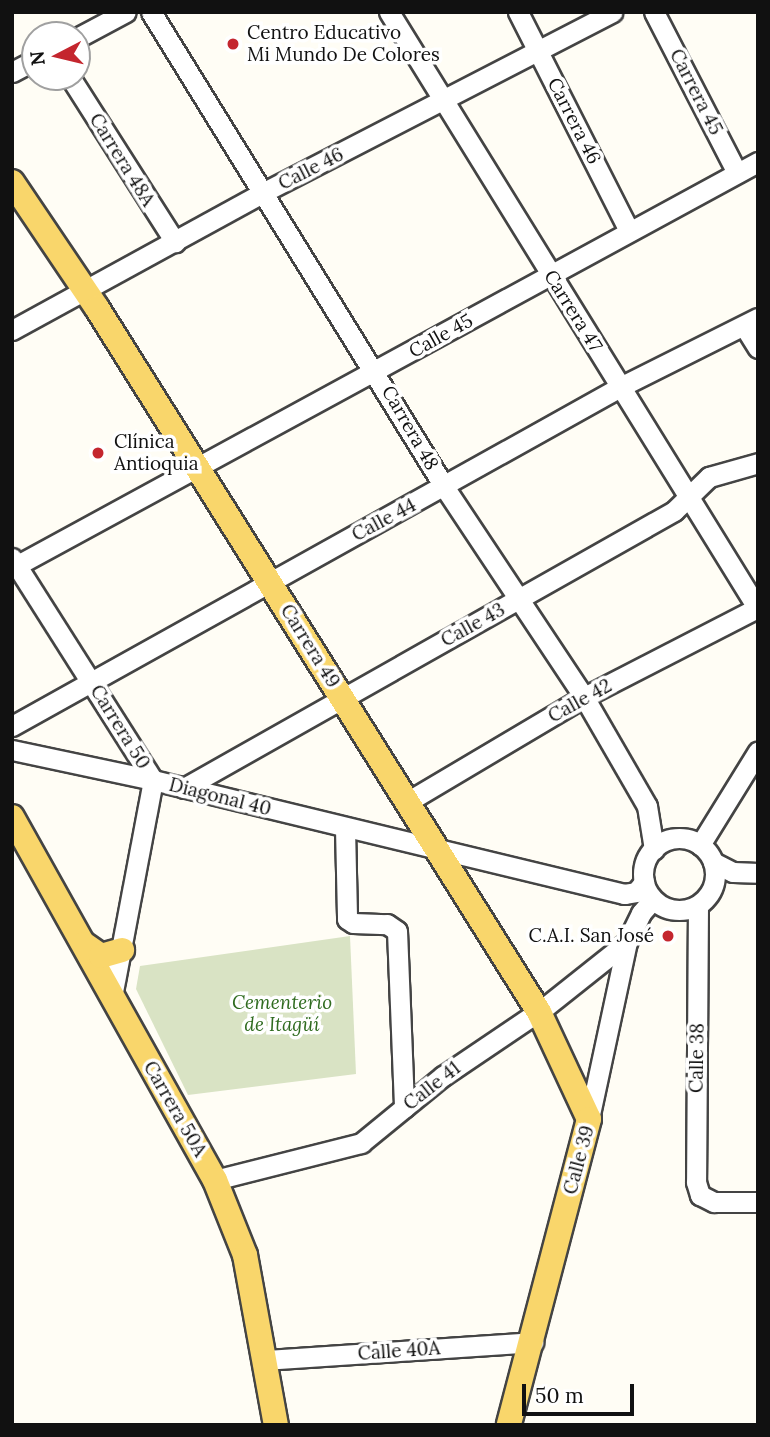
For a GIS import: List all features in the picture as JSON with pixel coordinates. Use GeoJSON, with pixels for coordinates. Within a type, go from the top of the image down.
{"type":"FeatureCollection","features":[{"type":"Feature","properties":{"kind":"main road","name":"Carrera 49"},"geometry":{"type":"LineString","coordinates":[[14,187],[86,292],[538,1012],[589,1119]]}},
{"type":"Feature","properties":{"kind":"main road","name":"Carrera 50A"},"geometry":{"type":"LineString","coordinates":[[12,817],[215,1180],[245,1255],[276,1425]]}},
{"type":"Feature","properties":{"kind":"main road"},"geometry":{"type":"LineString","coordinates":[[84,944],[101,956],[122,950]]}},
{"type":"Feature","properties":{"kind":"main road","name":"Calle 39"},"geometry":{"type":"LineString","coordinates":[[509,1425],[533,1342],[589,1119]]}},
{"type":"Feature","properties":{"kind":"street"},"geometry":{"type":"LineString","coordinates":[[91,31],[126,12]]}},
{"type":"Feature","properties":{"kind":"street","name":"Carrera 48"},"geometry":{"type":"LineString","coordinates":[[151,12],[377,371],[445,488],[584,698],[647,806],[654,849]]}},
{"type":"Feature","properties":{"kind":"street","name":"Carrera 47"},"geometry":{"type":"LineString","coordinates":[[389,12],[756,603]]}},
{"type":"Feature","properties":{"kind":"street","name":"Carrera 46"},"geometry":{"type":"LineString","coordinates":[[518,12],[629,231]]}},
{"type":"Feature","properties":{"kind":"street","name":"Calle 46"},"geometry":{"type":"LineString","coordinates":[[12,330],[86,292],[264,192],[444,102],[612,12]]}},
{"type":"Feature","properties":{"kind":"street","name":"Carrera 45"},"geometry":{"type":"LineString","coordinates":[[654,12],[737,173]]}},
{"type":"Feature","properties":{"kind":"street","name":"Carrera 48A"},"geometry":{"type":"LineString","coordinates":[[79,91],[174,242]]}},
{"type":"Feature","properties":{"kind":"street","name":"Calle 45"},"geometry":{"type":"LineString","coordinates":[[14,564],[196,470],[758,162]]}},
{"type":"Feature","properties":{"kind":"street"},"geometry":{"type":"LineString","coordinates":[[751,322],[758,348]]}},
{"type":"Feature","properties":{"kind":"street","name":"Calle 44"},"geometry":{"type":"LineString","coordinates":[[17,724],[269,582],[445,488],[620,387],[751,322]]}},
{"type":"Feature","properties":{"kind":"street","name":"Calle 43"},"geometry":{"type":"LineString","coordinates":[[184,788],[674,511],[709,477],[758,463]]}},
{"type":"Feature","properties":{"kind":"street","name":"Carrera 50"},"geometry":{"type":"LineString","coordinates":[[14,564],[153,780],[112,998]]}},
{"type":"Feature","properties":{"kind":"street","name":"Calle 42"},"geometry":{"type":"LineString","coordinates":[[407,802],[584,698],[756,603]]}},
{"type":"Feature","properties":{"kind":"street"},"geometry":{"type":"LineString","coordinates":[[17,724],[38,755]]}},
{"type":"Feature","properties":{"kind":"street","name":"Diagonal 40"},"geometry":{"type":"LineString","coordinates":[[12,750],[153,780],[624,894],[649,890]]}},
{"type":"Feature","properties":{"kind":"street"},"geometry":{"type":"LineString","coordinates":[[700,845],[758,751]]}},
{"type":"Feature","properties":{"kind":"street"},"geometry":{"type":"LineString","coordinates":[[345,828],[347,919],[353,923],[387,924],[397,931],[404,1108]]}},
{"type":"Feature","properties":{"kind":"street"},"geometry":{"type":"LineString","coordinates":[[733,872],[714,882],[698,905],[677,910],[649,890],[647,858],[654,849],[676,838],[700,845],[713,862],[733,872],[758,873]]}},
{"type":"Feature","properties":{"kind":"street"},"geometry":{"type":"LineString","coordinates":[[713,862],[714,882]]}},
{"type":"Feature","properties":{"kind":"street","name":"Calle 39"},"geometry":{"type":"LineString","coordinates":[[589,1119],[627,942],[649,890]]}},
{"type":"Feature","properties":{"kind":"street","name":"Calle 38"},"geometry":{"type":"LineString","coordinates":[[698,905],[696,1182],[700,1195],[714,1202],[758,1202]]}},
{"type":"Feature","properties":{"kind":"street","name":"Calle 41"},"geometry":{"type":"LineString","coordinates":[[215,1180],[345,1150],[377,1133],[443,1076],[538,1012],[627,942]]}},
{"type":"Feature","properties":{"kind":"street","name":"Calle 40A"},"geometry":{"type":"LineString","coordinates":[[265,1360],[533,1342]]}},
{"type":"Feature","properties":{"kind":"green space","name":"Cementerio de Itagüí"},"geometry":{"type":"Polygon","coordinates":[[[350,936],[356,1074],[188,1095],[136,989],[140,966],[350,936]]]}},
{"type":"Feature","properties":{"kind":"place","name":"Centro Educativo Mi Mundo De Colores"},"geometry":{"type":"Point","coordinates":[233,44]}},
{"type":"Feature","properties":{"kind":"place","name":"Clínica Antioquia"},"geometry":{"type":"Point","coordinates":[98,453]}},
{"type":"Feature","properties":{"kind":"place","name":"C.A.I. San José"},"geometry":{"type":"Point","coordinates":[668,936]}}]}
